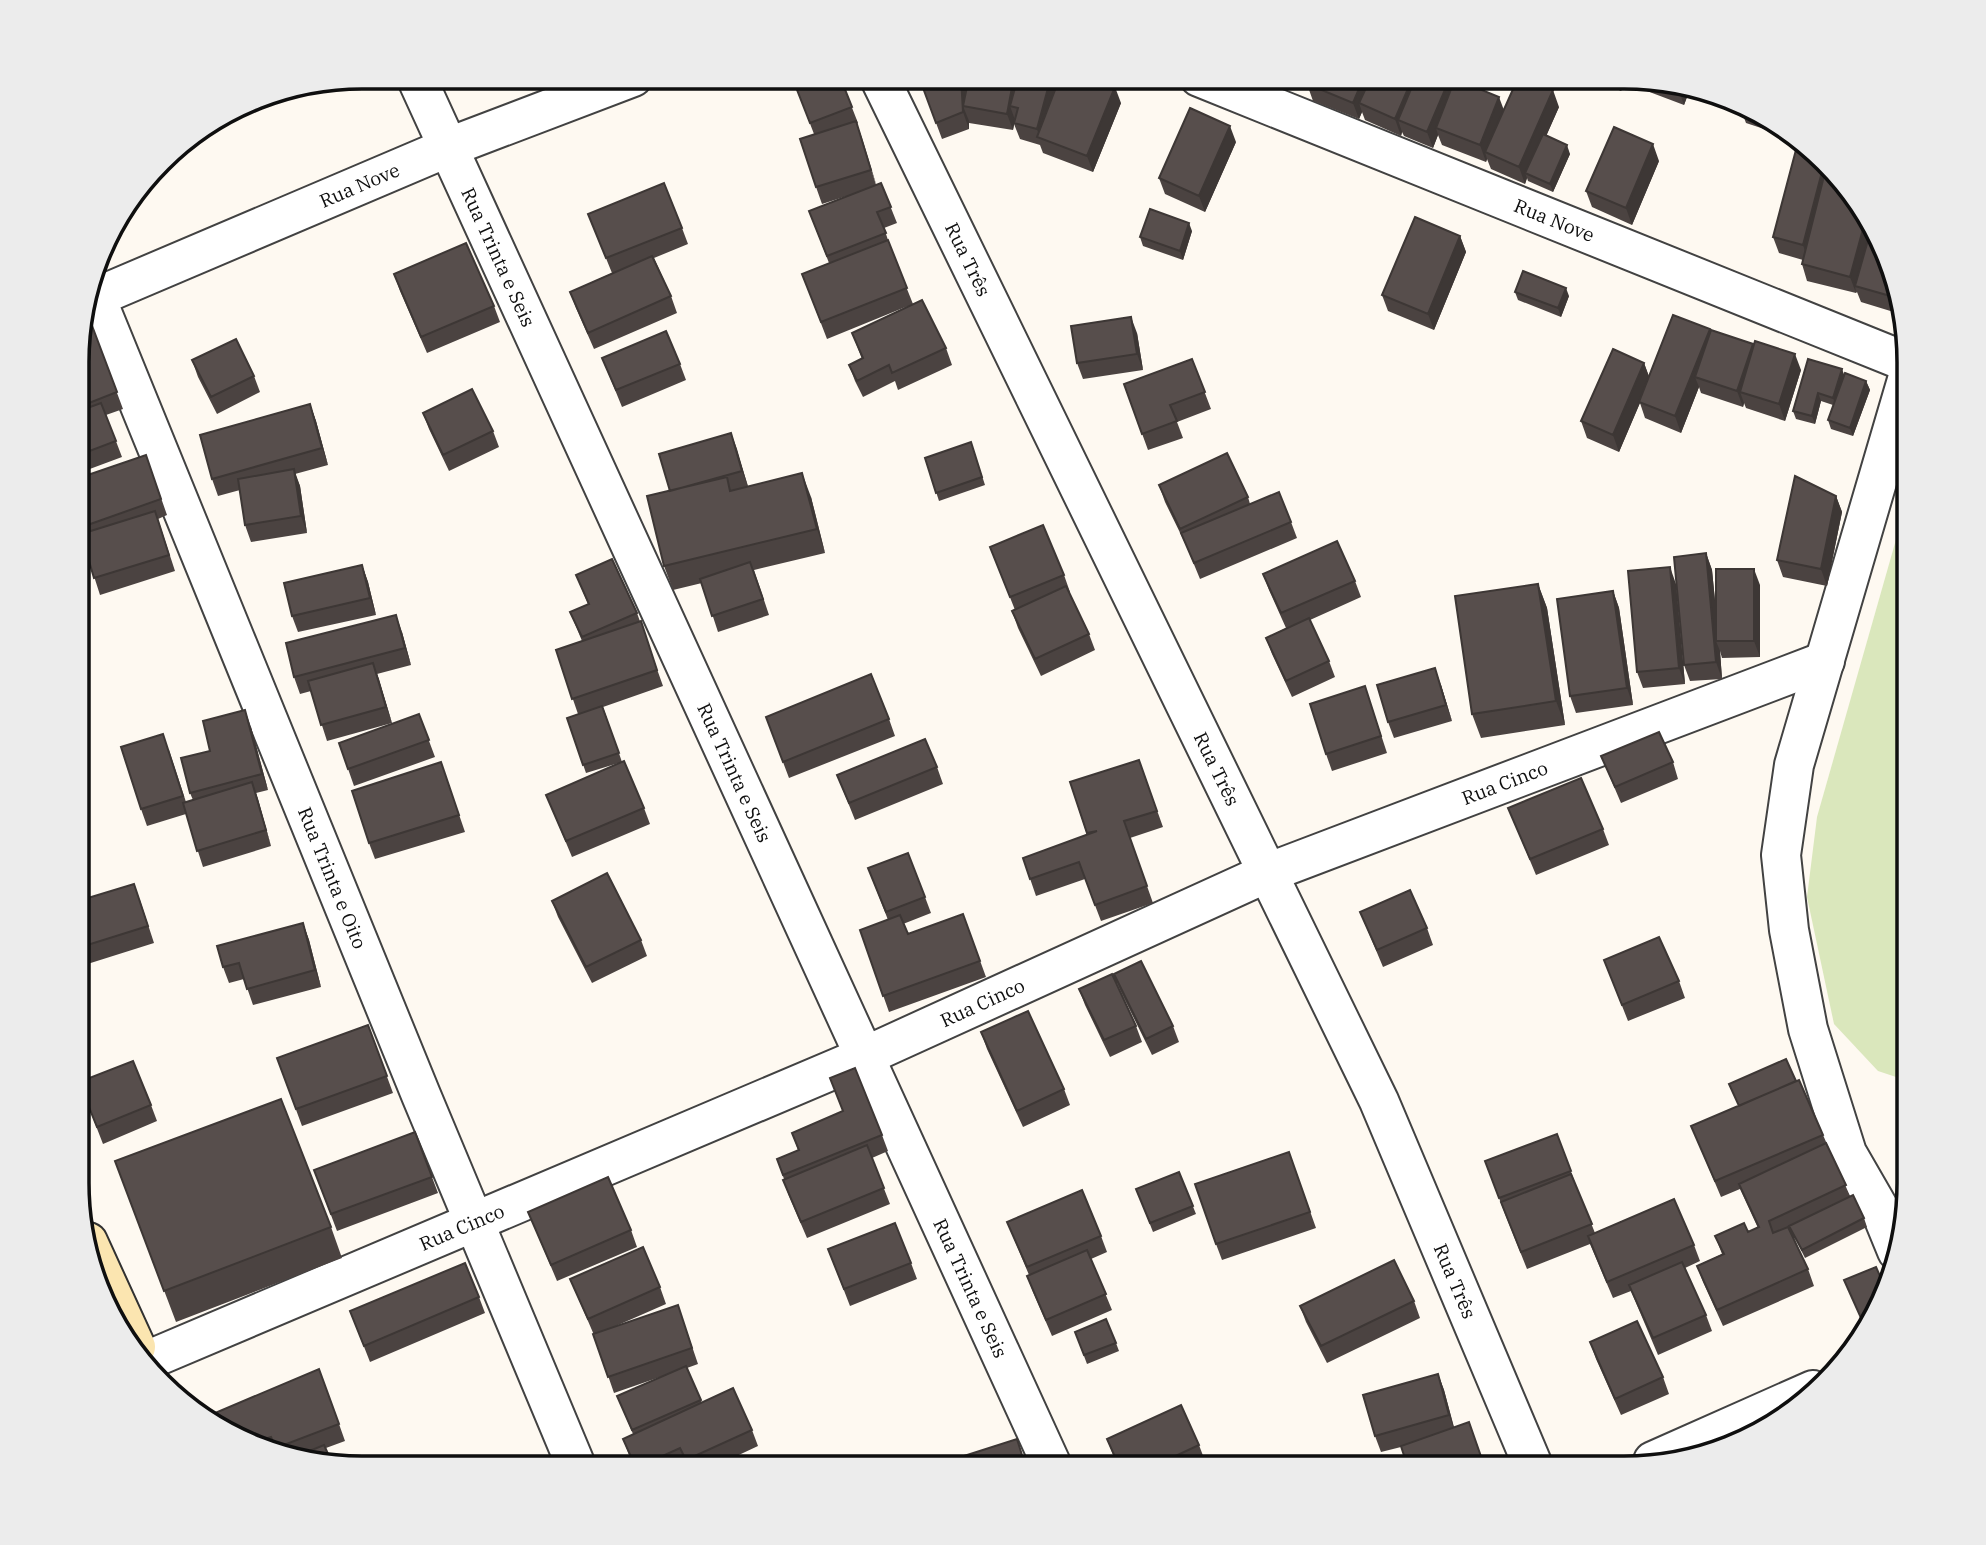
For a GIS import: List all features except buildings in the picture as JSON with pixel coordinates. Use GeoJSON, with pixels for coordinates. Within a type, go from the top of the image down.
{"type":"FeatureCollection","features":[{"type":"Feature","properties":{"kind":"street","name":"Rua Trinta e Seis"},"geometry":{"type":"LineString","coordinates":[[422,89],[863,1057],[1048,1456]]}},
{"type":"Feature","properties":{"kind":"street","name":"Rua Nove"},"geometry":{"type":"LineString","coordinates":[[99,293],[449,148],[602,89]]}},
{"type":"Feature","properties":{"kind":"street","name":"Rua Três"},"geometry":{"type":"LineString","coordinates":[[885,89],[1379,1101],[1529,1456]]}},
{"type":"Feature","properties":{"kind":"street","name":"Rua Nove"},"geometry":{"type":"LineString","coordinates":[[1229,89],[1897,358]]}},
{"type":"Feature","properties":{"kind":"street","name":"Rua Trinta e Oito"},"geometry":{"type":"LineString","coordinates":[[96,305],[572,1456]]}},
{"type":"Feature","properties":{"kind":"street"},"geometry":{"type":"LineString","coordinates":[[1894,1204],[1847,1153],[1808,1029],[1789,930],[1781,855],[1794,765],[1897,414]]}},
{"type":"Feature","properties":{"kind":"street","name":"Rua Cinco"},"geometry":{"type":"LineString","coordinates":[[153,1358],[863,1057],[1267,873],[1825,661]]}},
{"type":"Feature","properties":{"kind":"street"},"geometry":{"type":"LineString","coordinates":[[1678,1450],[1787,1401]]}},
{"type":"Feature","properties":{"kind":"green space"},"geometry":{"type":"Polygon","coordinates":[[[1897,536],[1897,1077],[1878,1071],[1834,1024],[1807,897],[1817,817],[1897,536]]]}}]}
